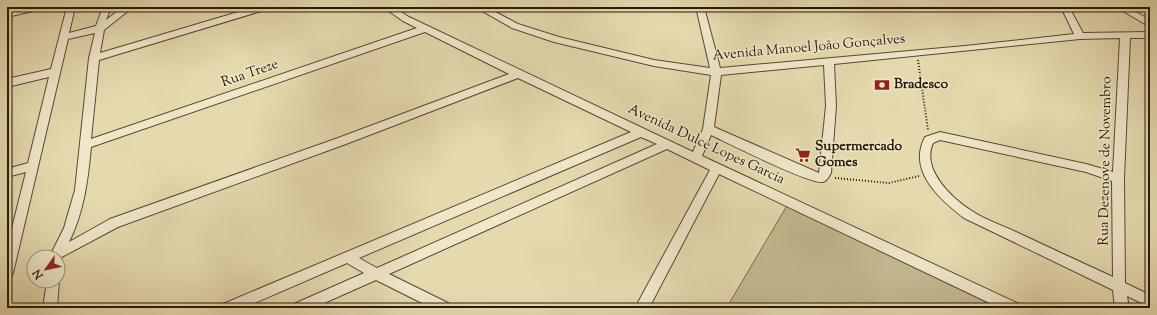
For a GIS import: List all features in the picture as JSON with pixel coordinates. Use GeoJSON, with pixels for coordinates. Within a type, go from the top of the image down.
{"type":"FeatureCollection","features":[{"type":"Feature","properties":{"kind":"street"},"geometry":{"type":"LineString","coordinates":[[7,14],[39,7]]}},
{"type":"Feature","properties":{"kind":"street"},"geometry":{"type":"LineString","coordinates":[[7,273],[71,7]]}},
{"type":"Feature","properties":{"kind":"street"},"geometry":{"type":"LineString","coordinates":[[60,249],[70,228],[81,190],[94,58],[107,7]]}},
{"type":"Feature","properties":{"kind":"street"},"geometry":{"type":"LineString","coordinates":[[64,37],[101,28],[129,7]]}},
{"type":"Feature","properties":{"kind":"street"},"geometry":{"type":"LineString","coordinates":[[94,58],[265,7]]}},
{"type":"Feature","properties":{"kind":"street","name":"Avenida Dulce Lopes Garcia"},"geometry":{"type":"LineString","coordinates":[[387,7],[425,29],[518,74],[1014,308]]}},
{"type":"Feature","properties":{"kind":"street","name":"Avenida Manoel João Gonçalves"},"geometry":{"type":"LineString","coordinates":[[479,7],[515,26],[558,40],[654,63],[716,72],[1080,36],[1150,35]]}},
{"type":"Feature","properties":{"kind":"street"},"geometry":{"type":"LineString","coordinates":[[695,158],[704,142],[708,129],[716,72],[700,7]]}},
{"type":"Feature","properties":{"kind":"street"},"geometry":{"type":"LineString","coordinates":[[1065,7],[1080,36]]}},
{"type":"Feature","properties":{"kind":"street"},"geometry":{"type":"LineString","coordinates":[[1119,7],[1150,17]]}},
{"type":"Feature","properties":{"kind":"street"},"geometry":{"type":"LineString","coordinates":[[1119,7],[1150,24]]}},
{"type":"Feature","properties":{"kind":"street","name":"Rua Treze"},"geometry":{"type":"LineString","coordinates":[[85,145],[425,29]]}},
{"type":"Feature","properties":{"kind":"street","name":"Rua Dezenove de Novembro"},"geometry":{"type":"LineString","coordinates":[[1122,308],[1119,286],[1118,178],[1125,36]]}},
{"type":"Feature","properties":{"kind":"street"},"geometry":{"type":"LineString","coordinates":[[708,129],[805,174],[818,178],[824,176],[831,106],[829,62]]}},
{"type":"Feature","properties":{"kind":"street"},"geometry":{"type":"LineString","coordinates":[[7,83],[55,72]]}},
{"type":"Feature","properties":{"kind":"street"},"geometry":{"type":"LineString","coordinates":[[66,250],[114,223],[349,139],[518,74]]}},
{"type":"Feature","properties":{"kind":"street"},"geometry":{"type":"LineString","coordinates":[[228,308],[641,132]]}},
{"type":"Feature","properties":{"kind":"street"},"geometry":{"type":"LineString","coordinates":[[1118,178],[1086,168],[956,138],[940,136],[929,140],[924,153],[929,173],[944,194],[968,215],[1150,301]]}},
{"type":"Feature","properties":{"kind":"street"},"geometry":{"type":"LineString","coordinates":[[299,308],[666,145]]}},
{"type":"Feature","properties":{"kind":"street"},"geometry":{"type":"LineString","coordinates":[[7,173],[33,166]]}},
{"type":"Feature","properties":{"kind":"street"},"geometry":{"type":"LineString","coordinates":[[642,308],[717,168]]}},
{"type":"Feature","properties":{"kind":"street"},"geometry":{"type":"LineString","coordinates":[[347,257],[375,273],[445,308]]}},
{"type":"Feature","properties":{"kind":"street"},"geometry":{"type":"LineString","coordinates":[[50,308],[52,289]]}},
{"type":"Feature","properties":{"kind":"path"},"geometry":{"type":"LineString","coordinates":[[917,53],[929,140]]}},
{"type":"Feature","properties":{"kind":"path"},"geometry":{"type":"LineString","coordinates":[[824,176],[889,184],[929,173]]}},
{"type":"Feature","properties":{"kind":"shaded area"},"geometry":{"type":"Polygon","coordinates":[[[788,204],[1001,308],[727,307],[788,204]]]}},
{"type":"Feature","properties":{"kind":"place","name":"Bradesco"},"geometry":{"type":"Point","coordinates":[882,85]}},
{"type":"Feature","properties":{"kind":"place","name":"Supermercado Gomes"},"geometry":{"type":"Point","coordinates":[803,155]}}]}
